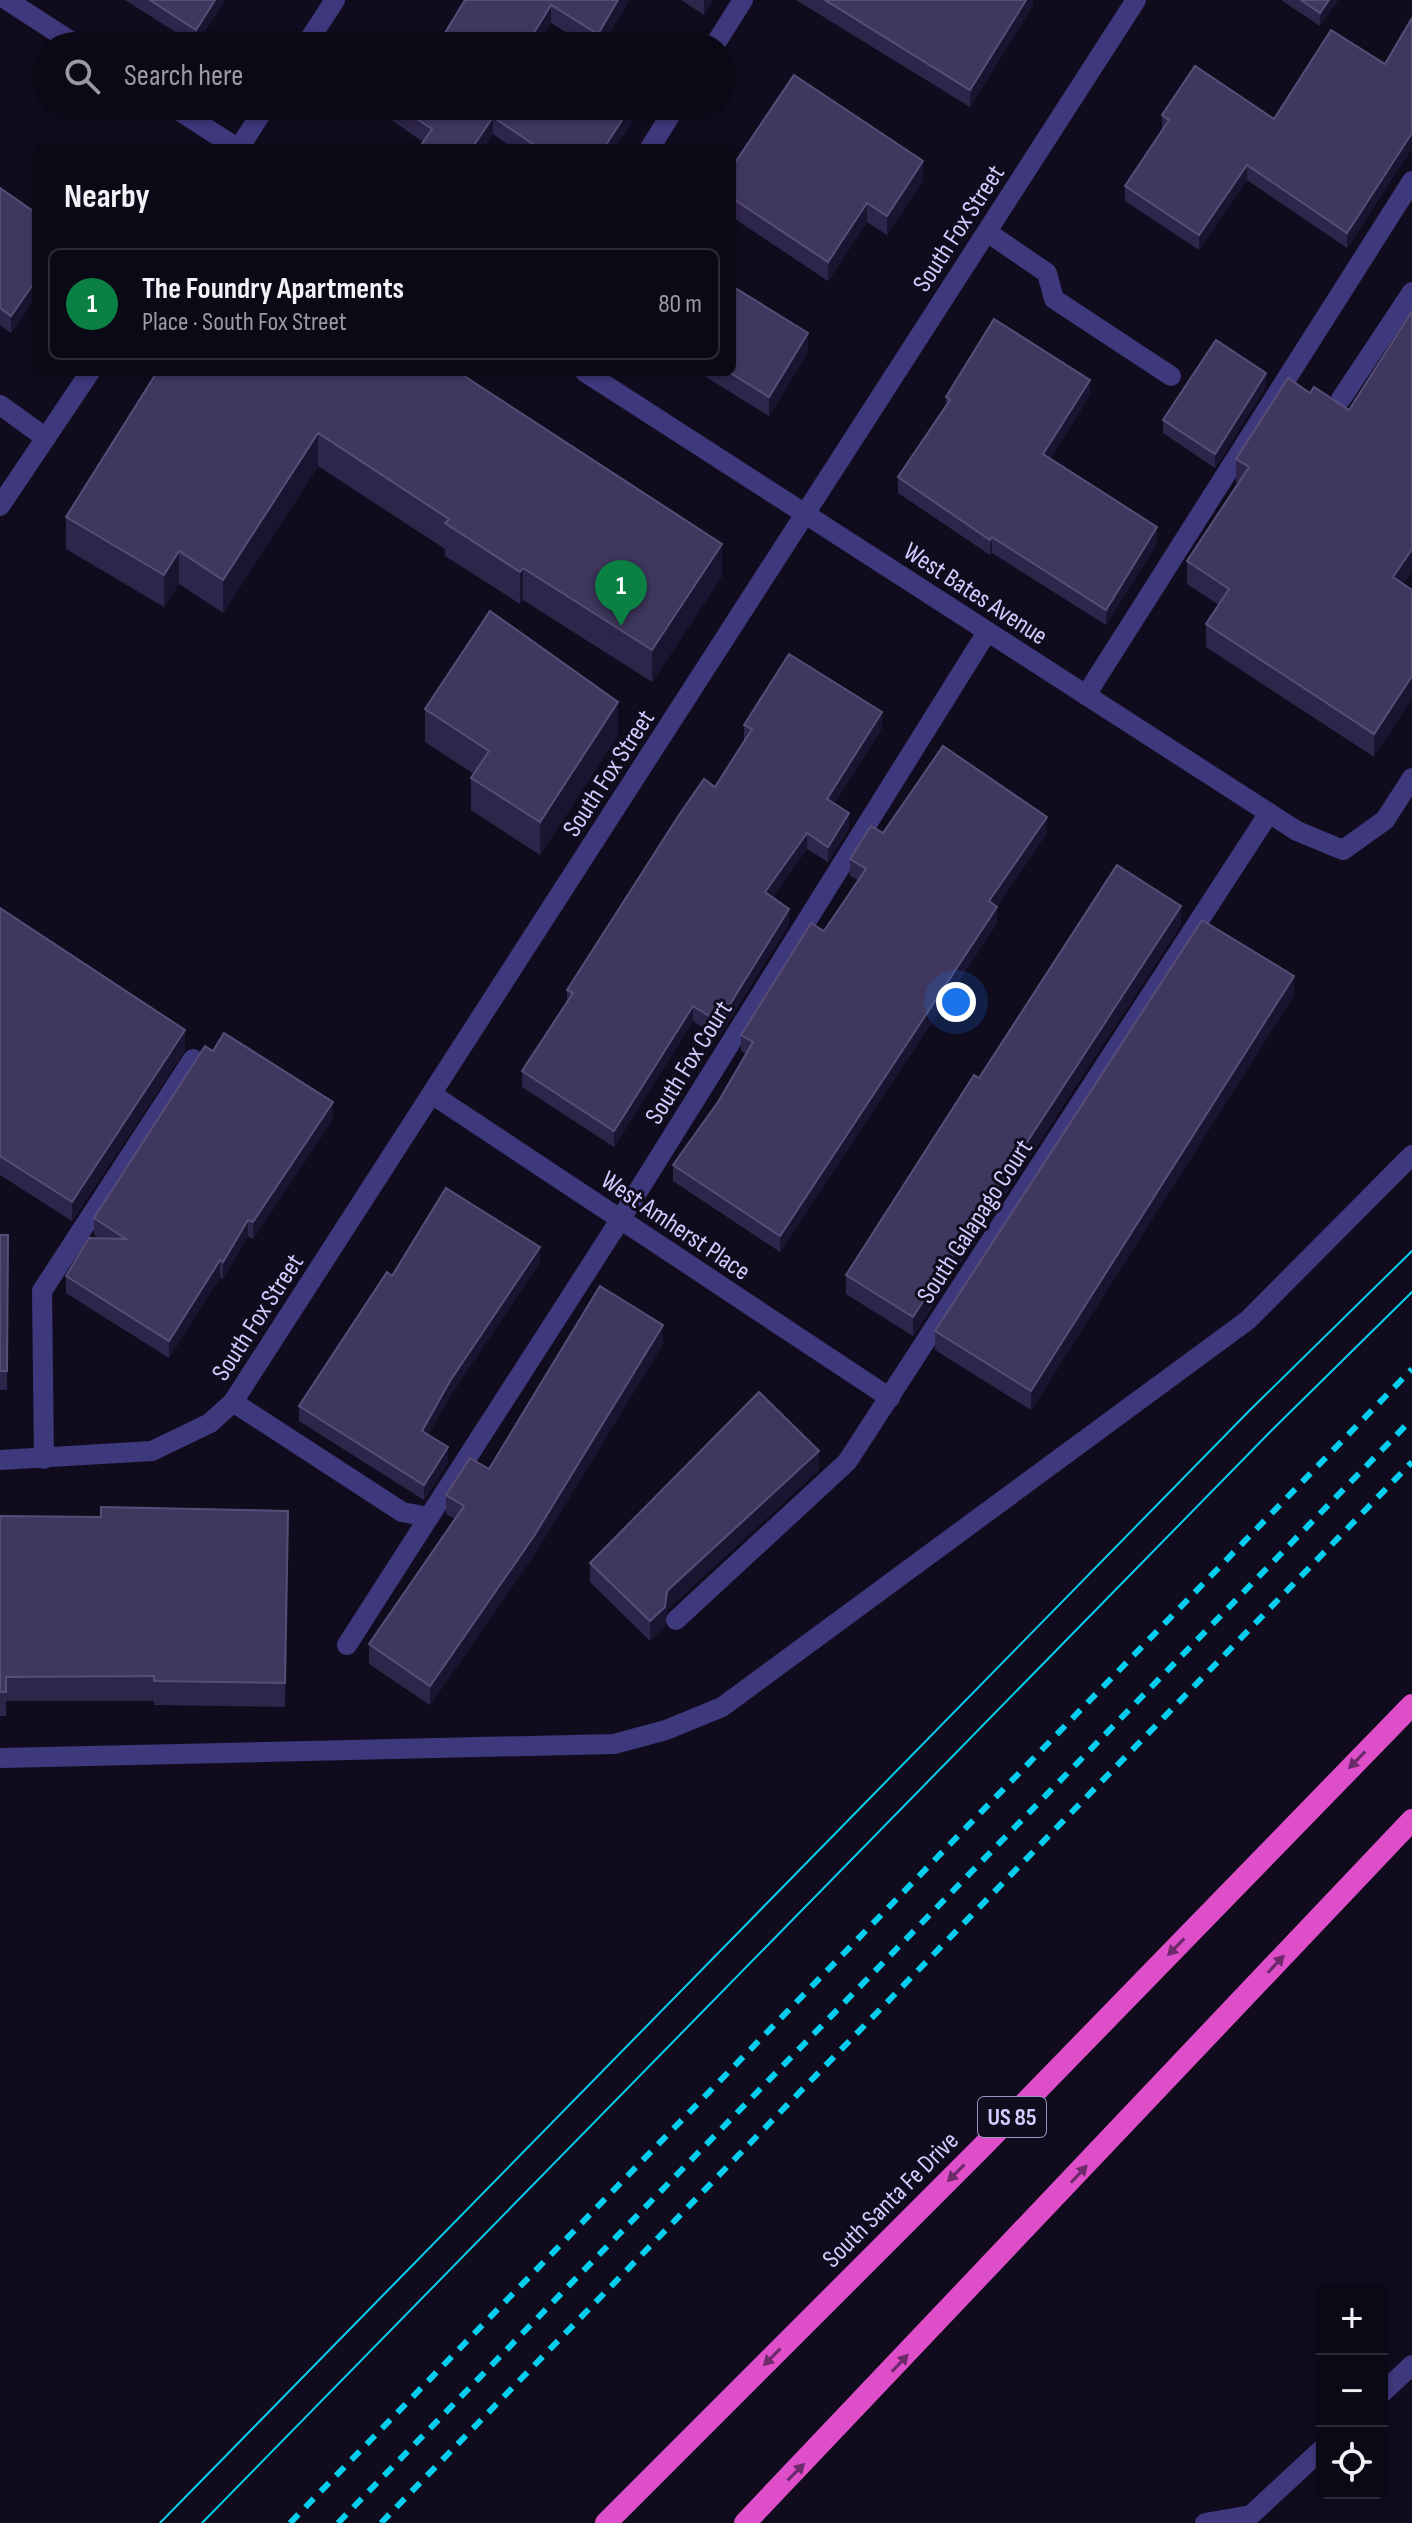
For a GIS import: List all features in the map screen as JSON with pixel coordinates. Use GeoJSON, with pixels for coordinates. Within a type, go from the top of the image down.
{"type":"FeatureCollection","features":[{"type":"Feature","properties":{"kind":"highway","name":"South Santa Fe Drive"},"geometry":{"type":"LineString","coordinates":[[606,2523],[982,2147],[1412,1705]]}},
{"type":"Feature","properties":{"kind":"highway"},"geometry":{"type":"LineString","coordinates":[[745,2523],[847,2420],[1412,1820]]}},
{"type":"Feature","properties":{"kind":"street"},"geometry":{"type":"LineString","coordinates":[[7,0],[56,32]]}},
{"type":"Feature","properties":{"kind":"street"},"geometry":{"type":"LineString","coordinates":[[314,32],[335,0]]}},
{"type":"Feature","properties":{"kind":"street"},"geometry":{"type":"LineString","coordinates":[[723,32],[743,0]]}},
{"type":"Feature","properties":{"kind":"street","name":"South Fox Street"},"geometry":{"type":"LineString","coordinates":[[0,1460],[152,1451],[210,1423],[233,1402],[1136,0]]}},
{"type":"Feature","properties":{"kind":"street"},"geometry":{"type":"LineString","coordinates":[[194,120],[232,144]]}},
{"type":"Feature","properties":{"kind":"street"},"geometry":{"type":"LineString","coordinates":[[241,144],[257,120]]}},
{"type":"Feature","properties":{"kind":"street"},"geometry":{"type":"LineString","coordinates":[[652,144],[667,120]]}},
{"type":"Feature","properties":{"kind":"street"},"geometry":{"type":"LineString","coordinates":[[1086,695],[1412,181]]}},
{"type":"Feature","properties":{"kind":"street"},"geometry":{"type":"LineString","coordinates":[[987,232],[1047,273],[1054,299],[1171,376]]}},
{"type":"Feature","properties":{"kind":"street"},"geometry":{"type":"LineString","coordinates":[[1341,399],[1412,292]]}},
{"type":"Feature","properties":{"kind":"street"},"geometry":{"type":"LineString","coordinates":[[0,506],[87,376]]}},
{"type":"Feature","properties":{"kind":"street","name":"West Bates Avenue"},"geometry":{"type":"LineString","coordinates":[[591,376],[1297,831],[1343,850],[1385,820],[1412,778]]}},
{"type":"Feature","properties":{"kind":"street"},"geometry":{"type":"LineString","coordinates":[[0,405],[46,438]]}},
{"type":"Feature","properties":{"kind":"street","name":"South Fox Court"},"geometry":{"type":"LineString","coordinates":[[347,1645],[620,1220],[987,632]]}},
{"type":"Feature","properties":{"kind":"street","name":"South Galapago Court"},"geometry":{"type":"LineString","coordinates":[[676,1620],[847,1462],[1269,813]]}},
{"type":"Feature","properties":{"kind":"street"},"geometry":{"type":"LineString","coordinates":[[44,1459],[42,1291],[193,1059]]}},
{"type":"Feature","properties":{"kind":"street","name":"West Amherst Place"},"geometry":{"type":"LineString","coordinates":[[433,1095],[890,1398]]}},
{"type":"Feature","properties":{"kind":"street"},"geometry":{"type":"LineString","coordinates":[[0,1758],[614,1744],[666,1730],[722,1707],[1248,1320],[1412,1155]]}},
{"type":"Feature","properties":{"kind":"street"},"geometry":{"type":"LineString","coordinates":[[233,1402],[402,1512],[429,1517]]}},
{"type":"Feature","properties":{"kind":"street"},"geometry":{"type":"LineString","coordinates":[[1388,2387],[1412,2365]]}},
{"type":"Feature","properties":{"kind":"street"},"geometry":{"type":"LineString","coordinates":[[1205,2523],[1251,2515],[1316,2455]]}},
{"type":"Feature","properties":{"kind":"building"},"geometry":{"type":"Polygon","coordinates":[[[150,0],[215,0],[196,30],[150,0]]]}},
{"type":"Feature","properties":{"kind":"building"},"geometry":{"type":"Polygon","coordinates":[[[465,0],[618,0],[599,32],[551,5],[535,32],[446,32],[465,0]]]}},
{"type":"Feature","properties":{"kind":"building"},"geometry":{"type":"Polygon","coordinates":[[[825,0],[1026,0],[970,90],[825,0]]]}},
{"type":"Feature","properties":{"kind":"building"},"geometry":{"type":"Polygon","coordinates":[[[1301,0],[1329,0],[1320,13],[1301,0]]]}},
{"type":"Feature","properties":{"kind":"building"},"geometry":{"type":"Polygon","coordinates":[[[1412,18],[1412,133],[1347,233],[1247,165],[1199,235],[1125,186],[1169,120],[1162,115],[1195,66],[1274,119],[1331,30],[1385,64],[1412,18]]]}},
{"type":"Feature","properties":{"kind":"building"},"geometry":{"type":"Polygon","coordinates":[[[794,75],[923,161],[887,216],[867,203],[828,262],[736,201],[736,161],[794,75]]]}},
{"type":"Feature","properties":{"kind":"building"},"geometry":{"type":"Polygon","coordinates":[[[418,120],[491,120],[475,144],[422,144],[432,129],[418,120]]]}},
{"type":"Feature","properties":{"kind":"building"},"geometry":{"type":"Polygon","coordinates":[[[497,120],[622,120],[607,144],[533,144],[497,120]]]}},
{"type":"Feature","properties":{"kind":"building"},"geometry":{"type":"Polygon","coordinates":[[[0,188],[32,210],[32,286],[11,316],[0,308],[0,188]]]}},
{"type":"Feature","properties":{"kind":"building"},"geometry":{"type":"Polygon","coordinates":[[[736,288],[808,333],[769,397],[735,376],[736,288]]]}},
{"type":"Feature","properties":{"kind":"building"},"geometry":{"type":"Polygon","coordinates":[[[1412,311],[1412,549],[1393,577],[1412,590],[1412,676],[1374,734],[1206,624],[1229,589],[1187,561],[1249,467],[1236,459],[1288,378],[1310,393],[1314,387],[1349,410],[1412,311]]]}},
{"type":"Feature","properties":{"kind":"building"},"geometry":{"type":"Polygon","coordinates":[[[994,319],[1090,380],[1043,454],[1157,527],[1106,610],[992,537],[990,540],[898,477],[950,400],[946,397],[994,319]]]}},
{"type":"Feature","properties":{"kind":"building"},"geometry":{"type":"Polygon","coordinates":[[[1216,340],[1266,373],[1215,454],[1163,420],[1216,340]]]}},
{"type":"Feature","properties":{"kind":"building"},"geometry":{"type":"Polygon","coordinates":[[[154,376],[464,376],[722,544],[652,650],[523,568],[520,572],[445,523],[449,519],[318,433],[223,580],[179,551],[164,575],[66,517],[154,376]]]}},
{"type":"Feature","properties":{"kind":"building"},"geometry":{"type":"Polygon","coordinates":[[[490,611],[618,702],[540,822],[471,778],[489,751],[425,709],[490,611]]]}},
{"type":"Feature","properties":{"kind":"building"},"geometry":{"type":"Polygon","coordinates":[[[789,654],[882,712],[827,799],[849,813],[828,847],[807,833],[765,892],[789,909],[719,1022],[693,1006],[614,1131],[522,1071],[573,993],[567,990],[679,815],[704,779],[715,787],[752,729],[744,725],[789,654]]]}},
{"type":"Feature","properties":{"kind":"building"},"geometry":{"type":"Polygon","coordinates":[[[943,746],[1047,817],[989,901],[997,907],[780,1236],[673,1165],[718,1102],[753,1042],[741,1035],[811,923],[824,931],[866,869],[850,859],[871,826],[883,833],[943,746]]]}},
{"type":"Feature","properties":{"kind":"building"},"geometry":{"type":"Polygon","coordinates":[[[1117,865],[1181,906],[913,1317],[846,1275],[974,1075],[979,1078],[1117,865]]]}},
{"type":"Feature","properties":{"kind":"building"},"geometry":{"type":"Polygon","coordinates":[[[0,908],[185,1030],[72,1202],[0,1156],[0,908]]]}},
{"type":"Feature","properties":{"kind":"building"},"geometry":{"type":"Polygon","coordinates":[[[1202,920],[1294,976],[1031,1391],[935,1331],[1202,920]]]}},
{"type":"Feature","properties":{"kind":"building"},"geometry":{"type":"Polygon","coordinates":[[[224,1033],[333,1102],[253,1222],[248,1220],[223,1262],[220,1260],[169,1341],[66,1276],[89,1238],[126,1239],[94,1218],[205,1046],[213,1051],[224,1033]]]}},
{"type":"Feature","properties":{"kind":"building"},"geometry":{"type":"Polygon","coordinates":[[[446,1188],[540,1247],[450,1381],[422,1431],[448,1447],[424,1485],[299,1406],[387,1272],[392,1276],[446,1188]]]}},
{"type":"Feature","properties":{"kind":"building"},"geometry":{"type":"Polygon","coordinates":[[[0,1235],[8,1235],[7,1371],[0,1371],[0,1235]]]}},
{"type":"Feature","properties":{"kind":"building"},"geometry":{"type":"Polygon","coordinates":[[[600,1286],[663,1325],[534,1536],[430,1686],[369,1644],[464,1506],[446,1495],[470,1458],[489,1469],[600,1286]]]}},
{"type":"Feature","properties":{"kind":"building"},"geometry":{"type":"Polygon","coordinates":[[[759,1392],[819,1451],[667,1591],[665,1607],[650,1621],[590,1563],[759,1392]]]}},
{"type":"Feature","properties":{"kind":"building"},"geometry":{"type":"Polygon","coordinates":[[[101,1507],[288,1511],[285,1683],[154,1681],[154,1676],[6,1677],[6,1692],[0,1692],[0,1516],[101,1517],[101,1507]]]}},
{"type":"Feature","properties":{"kind":"tram line"},"geometry":{"type":"LineString","coordinates":[[160,2523],[1249,1411],[1412,1251]]}},
{"type":"Feature","properties":{"kind":"tram line"},"geometry":{"type":"LineString","coordinates":[[202,2523],[1271,1431],[1412,1292]]}},
{"type":"Feature","properties":{"kind":"railway"},"geometry":{"type":"LineString","coordinates":[[290,2523],[1412,1369]]}},
{"type":"Feature","properties":{"kind":"railway"},"geometry":{"type":"LineString","coordinates":[[338,2523],[1412,1419]]}},
{"type":"Feature","properties":{"kind":"railway"},"geometry":{"type":"LineString","coordinates":[[381,2523],[1412,1462]]}},
{"type":"Feature","properties":{"kind":"place","name":"The Foundry Apartments"},"geometry":{"type":"Point","coordinates":[621,626]}}]}
